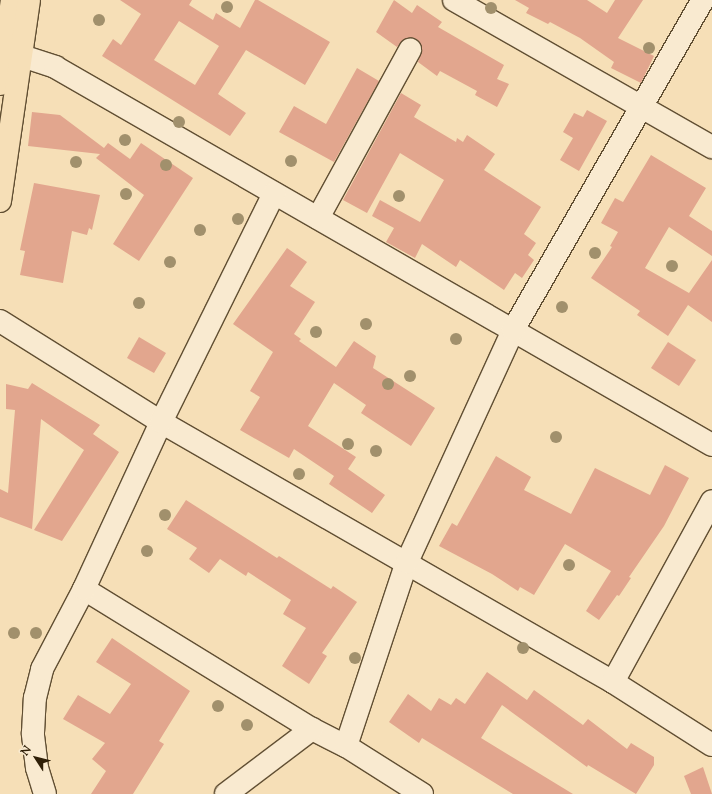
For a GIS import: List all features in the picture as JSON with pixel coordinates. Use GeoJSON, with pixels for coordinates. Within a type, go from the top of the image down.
{"type":"FeatureCollection","features":[{"type":"Feature","properties":{"kind":"main road"},"geometry":{"type":"LineString","coordinates":[[0,84],[12,0]]}},
{"type":"Feature","properties":{"kind":"main road"},"geometry":{"type":"LineString","coordinates":[[0,201],[22,56],[28,0]]}},
{"type":"Feature","properties":{"kind":"street"},"geometry":{"type":"LineString","coordinates":[[454,0],[712,147]]}},
{"type":"Feature","properties":{"kind":"street"},"geometry":{"type":"LineString","coordinates":[[346,746],[407,562],[513,330],[702,0]]}},
{"type":"Feature","properties":{"kind":"street"},"geometry":{"type":"LineString","coordinates":[[318,218],[410,50]]}},
{"type":"Feature","properties":{"kind":"street"},"geometry":{"type":"LineString","coordinates":[[22,56],[55,67],[712,445]]}},
{"type":"Feature","properties":{"kind":"street"},"geometry":{"type":"LineString","coordinates":[[45,794],[37,768],[33,733],[35,698],[42,669],[84,589],[161,422],[274,193]]}},
{"type":"Feature","properties":{"kind":"street"},"geometry":{"type":"LineString","coordinates":[[0,321],[161,422],[407,562],[613,682],[712,745]]}},
{"type":"Feature","properties":{"kind":"street"},"geometry":{"type":"LineString","coordinates":[[613,682],[712,501]]}},
{"type":"Feature","properties":{"kind":"street"},"geometry":{"type":"LineString","coordinates":[[84,589],[312,729],[346,746],[422,794]]}},
{"type":"Feature","properties":{"kind":"street"},"geometry":{"type":"LineString","coordinates":[[226,794],[312,729]]}},
{"type":"Feature","properties":{"kind":"building"},"geometry":{"type":"Polygon","coordinates":[[[120,0],[192,0],[189,5],[213,20],[216,13],[240,28],[255,0],[258,0],[330,42],[305,85],[246,50],[218,94],[246,113],[230,136],[102,56],[113,39],[121,45],[141,14],[120,0]],[[179,21],[154,60],[195,85],[219,46],[179,21]]]}},
{"type":"Feature","properties":{"kind":"building"},"geometry":{"type":"Polygon","coordinates":[[[394,0],[412,13],[417,5],[442,22],[438,27],[504,65],[497,79],[509,84],[497,107],[475,95],[477,91],[440,71],[437,76],[418,62],[422,49],[416,39],[404,39],[397,47],[376,32],[394,0]]]}},
{"type":"Feature","properties":{"kind":"building"},"geometry":{"type":"Polygon","coordinates":[[[515,0],[587,0],[607,13],[615,0],[643,0],[618,38],[654,56],[641,83],[611,68],[614,62],[580,38],[550,22],[548,24],[526,13],[529,8],[515,0]]]}},
{"type":"Feature","properties":{"kind":"building"},"geometry":{"type":"Polygon","coordinates":[[[357,68],[379,81],[334,162],[279,132],[294,106],[326,124],[357,68]]]}},
{"type":"Feature","properties":{"kind":"building"},"geometry":{"type":"Polygon","coordinates":[[[401,93],[421,105],[414,117],[456,142],[457,138],[463,142],[467,135],[495,154],[484,170],[541,207],[524,234],[536,243],[528,255],[534,260],[522,278],[515,273],[504,290],[460,260],[456,267],[422,244],[415,258],[386,242],[394,228],[372,216],[380,200],[420,222],[444,180],[400,153],[367,213],[343,200],[401,93]]]}},
{"type":"Feature","properties":{"kind":"building"},"geometry":{"type":"Polygon","coordinates":[[[587,110],[607,121],[579,171],[560,160],[573,138],[563,132],[574,113],[583,117],[587,110]]]}},
{"type":"Feature","properties":{"kind":"building"},"geometry":{"type":"Polygon","coordinates":[[[32,112],[60,115],[104,148],[108,143],[130,159],[141,143],[193,178],[139,261],[113,244],[144,195],[96,158],[100,154],[28,146],[32,112]]]}},
{"type":"Feature","properties":{"kind":"building"},"geometry":{"type":"Polygon","coordinates":[[[651,155],[706,188],[689,216],[712,231],[712,256],[669,227],[645,268],[689,293],[712,260],[712,322],[688,305],[668,336],[637,315],[640,311],[591,278],[612,247],[610,246],[618,232],[601,223],[615,198],[623,202],[651,155]]]}},
{"type":"Feature","properties":{"kind":"building"},"geometry":{"type":"Polygon","coordinates":[[[34,183],[100,195],[92,230],[89,228],[87,235],[72,231],[63,283],[20,275],[25,251],[20,250],[34,183]]]}},
{"type":"Feature","properties":{"kind":"building"},"geometry":{"type":"Polygon","coordinates":[[[287,248],[307,262],[290,286],[315,302],[294,334],[301,339],[299,341],[336,367],[354,341],[376,356],[373,368],[435,408],[411,446],[361,413],[366,405],[334,383],[308,426],[356,457],[348,469],[385,495],[372,513],[329,484],[334,476],[294,449],[289,458],[240,430],[260,397],[250,391],[273,352],[233,324],[287,248]]]}},
{"type":"Feature","properties":{"kind":"building"},"geometry":{"type":"Polygon","coordinates":[[[139,337],[166,353],[154,373],[127,358],[139,337]]]}},
{"type":"Feature","properties":{"kind":"building"},"geometry":{"type":"Polygon","coordinates":[[[668,342],[696,360],[679,386],[651,368],[668,342]]]}},
{"type":"Feature","properties":{"kind":"building"},"geometry":{"type":"Polygon","coordinates":[[[32,383],[100,425],[93,434],[119,452],[62,541],[34,530],[84,450],[41,419],[32,529],[0,517],[0,489],[8,493],[15,410],[6,409],[6,384],[28,389],[32,383]]]}},
{"type":"Feature","properties":{"kind":"building"},"geometry":{"type":"Polygon","coordinates":[[[496,456],[531,477],[524,490],[571,514],[595,468],[650,495],[665,465],[689,478],[664,526],[629,577],[631,578],[619,596],[617,595],[599,620],[586,611],[611,571],[565,544],[534,595],[520,587],[518,591],[492,574],[439,546],[452,523],[457,526],[496,456]]]}},
{"type":"Feature","properties":{"kind":"building"},"geometry":{"type":"Polygon","coordinates":[[[186,500],[277,558],[279,556],[331,589],[333,586],[357,602],[322,653],[327,656],[309,684],[282,666],[306,628],[283,614],[291,600],[248,572],[246,576],[220,559],[209,573],[189,559],[197,548],[167,529],[186,500]]]}},
{"type":"Feature","properties":{"kind":"building"},"geometry":{"type":"Polygon","coordinates":[[[112,638],[190,691],[159,741],[164,744],[133,794],[91,794],[106,771],[92,759],[105,743],[63,719],[78,695],[110,714],[131,684],[96,662],[112,638]]]}},
{"type":"Feature","properties":{"kind":"building"},"geometry":{"type":"Polygon","coordinates":[[[487,672],[527,700],[534,690],[583,725],[588,719],[627,749],[631,743],[654,757],[654,765],[636,794],[588,765],[587,767],[502,705],[481,738],[573,794],[513,794],[422,738],[419,743],[389,722],[408,694],[431,711],[439,698],[451,705],[456,698],[465,704],[487,672]]]}},
{"type":"Feature","properties":{"kind":"building"},"geometry":{"type":"Polygon","coordinates":[[[703,767],[712,794],[691,794],[684,776],[703,767]]]}}]}
